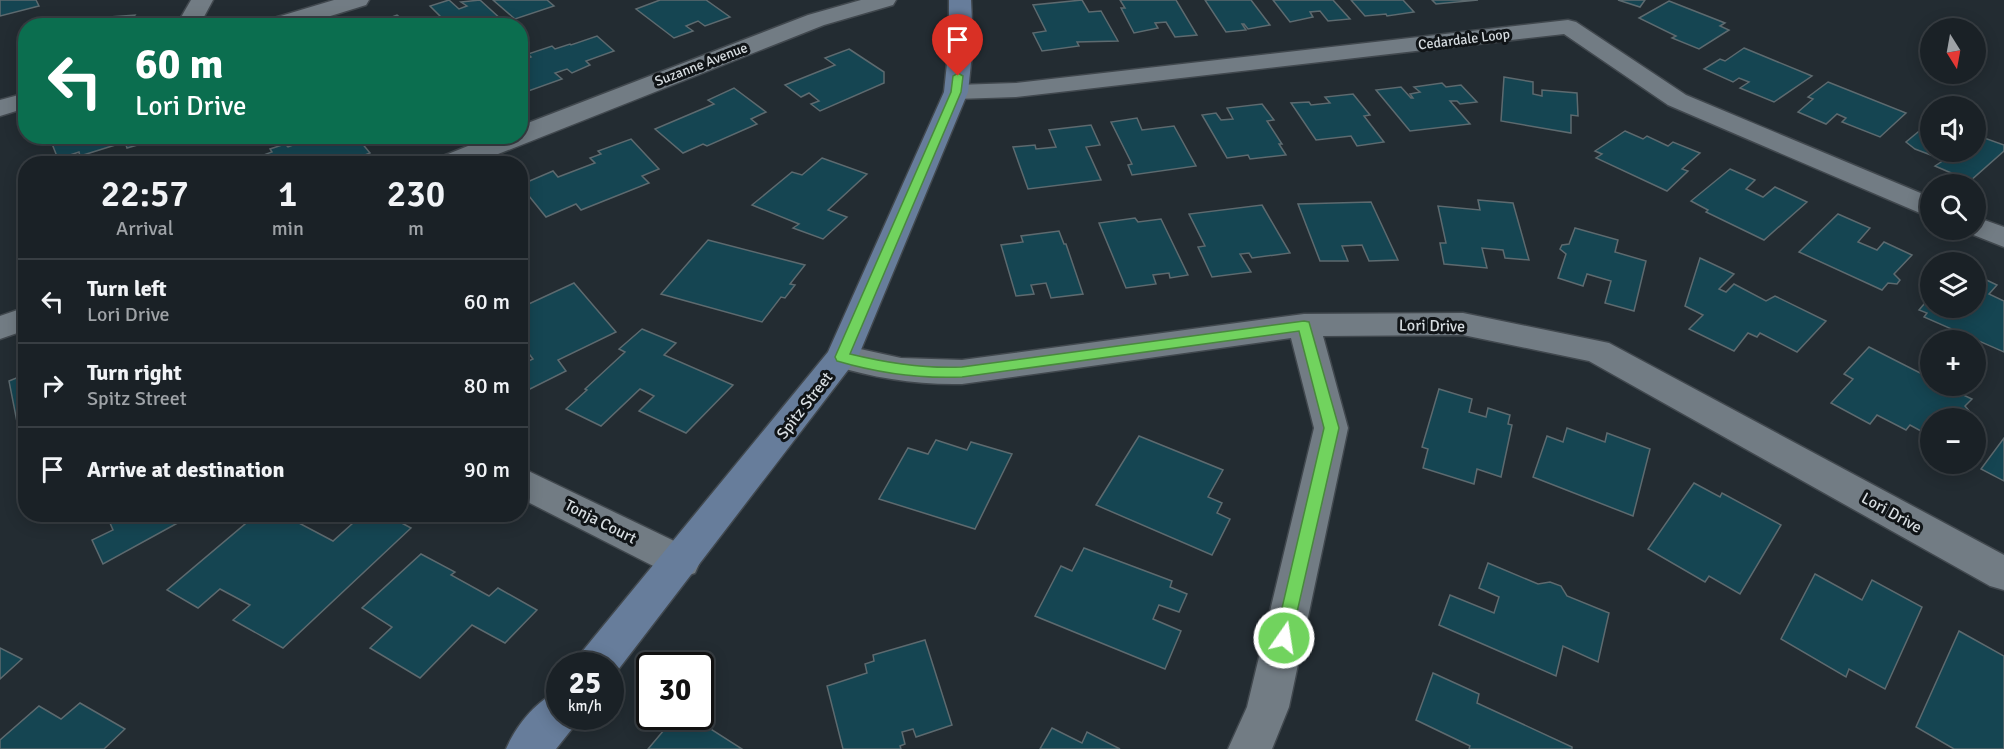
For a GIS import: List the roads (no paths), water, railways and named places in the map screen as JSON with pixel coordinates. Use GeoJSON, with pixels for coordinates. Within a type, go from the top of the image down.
{"type":"FeatureCollection","features":[{"type":"Feature","properties":{"kind":"street"},"geometry":{"type":"LineString","coordinates":[[192,18],[202,0]]}},
{"type":"Feature","properties":{"kind":"street"},"geometry":{"type":"LineString","coordinates":[[298,18],[358,0]]}},
{"type":"Feature","properties":{"kind":"street","name":"Suzanne Avenue"},"geometry":{"type":"LineString","coordinates":[[528,132],[816,20],[885,0]]}},
{"type":"Feature","properties":{"kind":"street","name":"Spitz Street"},"geometry":{"type":"LineString","coordinates":[[607,652],[842,357],[956,92],[961,52],[960,0]]}},
{"type":"Feature","properties":{"kind":"street","name":"Cedardale Loop"},"geometry":{"type":"LineString","coordinates":[[956,92],[1016,90],[1568,27],[1677,100],[1920,203]]}},
{"type":"Feature","properties":{"kind":"street"},"geometry":{"type":"LineString","coordinates":[[0,108],[18,102]]}},
{"type":"Feature","properties":{"kind":"street","name":"Suzanne Avenue"},"geometry":{"type":"LineString","coordinates":[[468,156],[499,144]]}},
{"type":"Feature","properties":{"kind":"street"},"geometry":{"type":"LineString","coordinates":[[1986,230],[2004,238]]}},
{"type":"Feature","properties":{"kind":"street"},"geometry":{"type":"LineString","coordinates":[[0,328],[18,321]]}},
{"type":"Feature","properties":{"kind":"street","name":"Lori Drive"},"geometry":{"type":"LineString","coordinates":[[842,357],[891,369],[940,373],[962,372],[1304,325],[1463,324],[1598,351],[2004,574]]}},
{"type":"Feature","properties":{"kind":"street"},"geometry":{"type":"LineString","coordinates":[[1250,749],[1268,707],[1331,428],[1304,325]]}},
{"type":"Feature","properties":{"kind":"street","name":"Tonja Court"},"geometry":{"type":"LineString","coordinates":[[528,485],[681,562]]}},
{"type":"Feature","properties":{"kind":"street"},"geometry":{"type":"LineString","coordinates":[[528,749],[546,728]]}}]}
